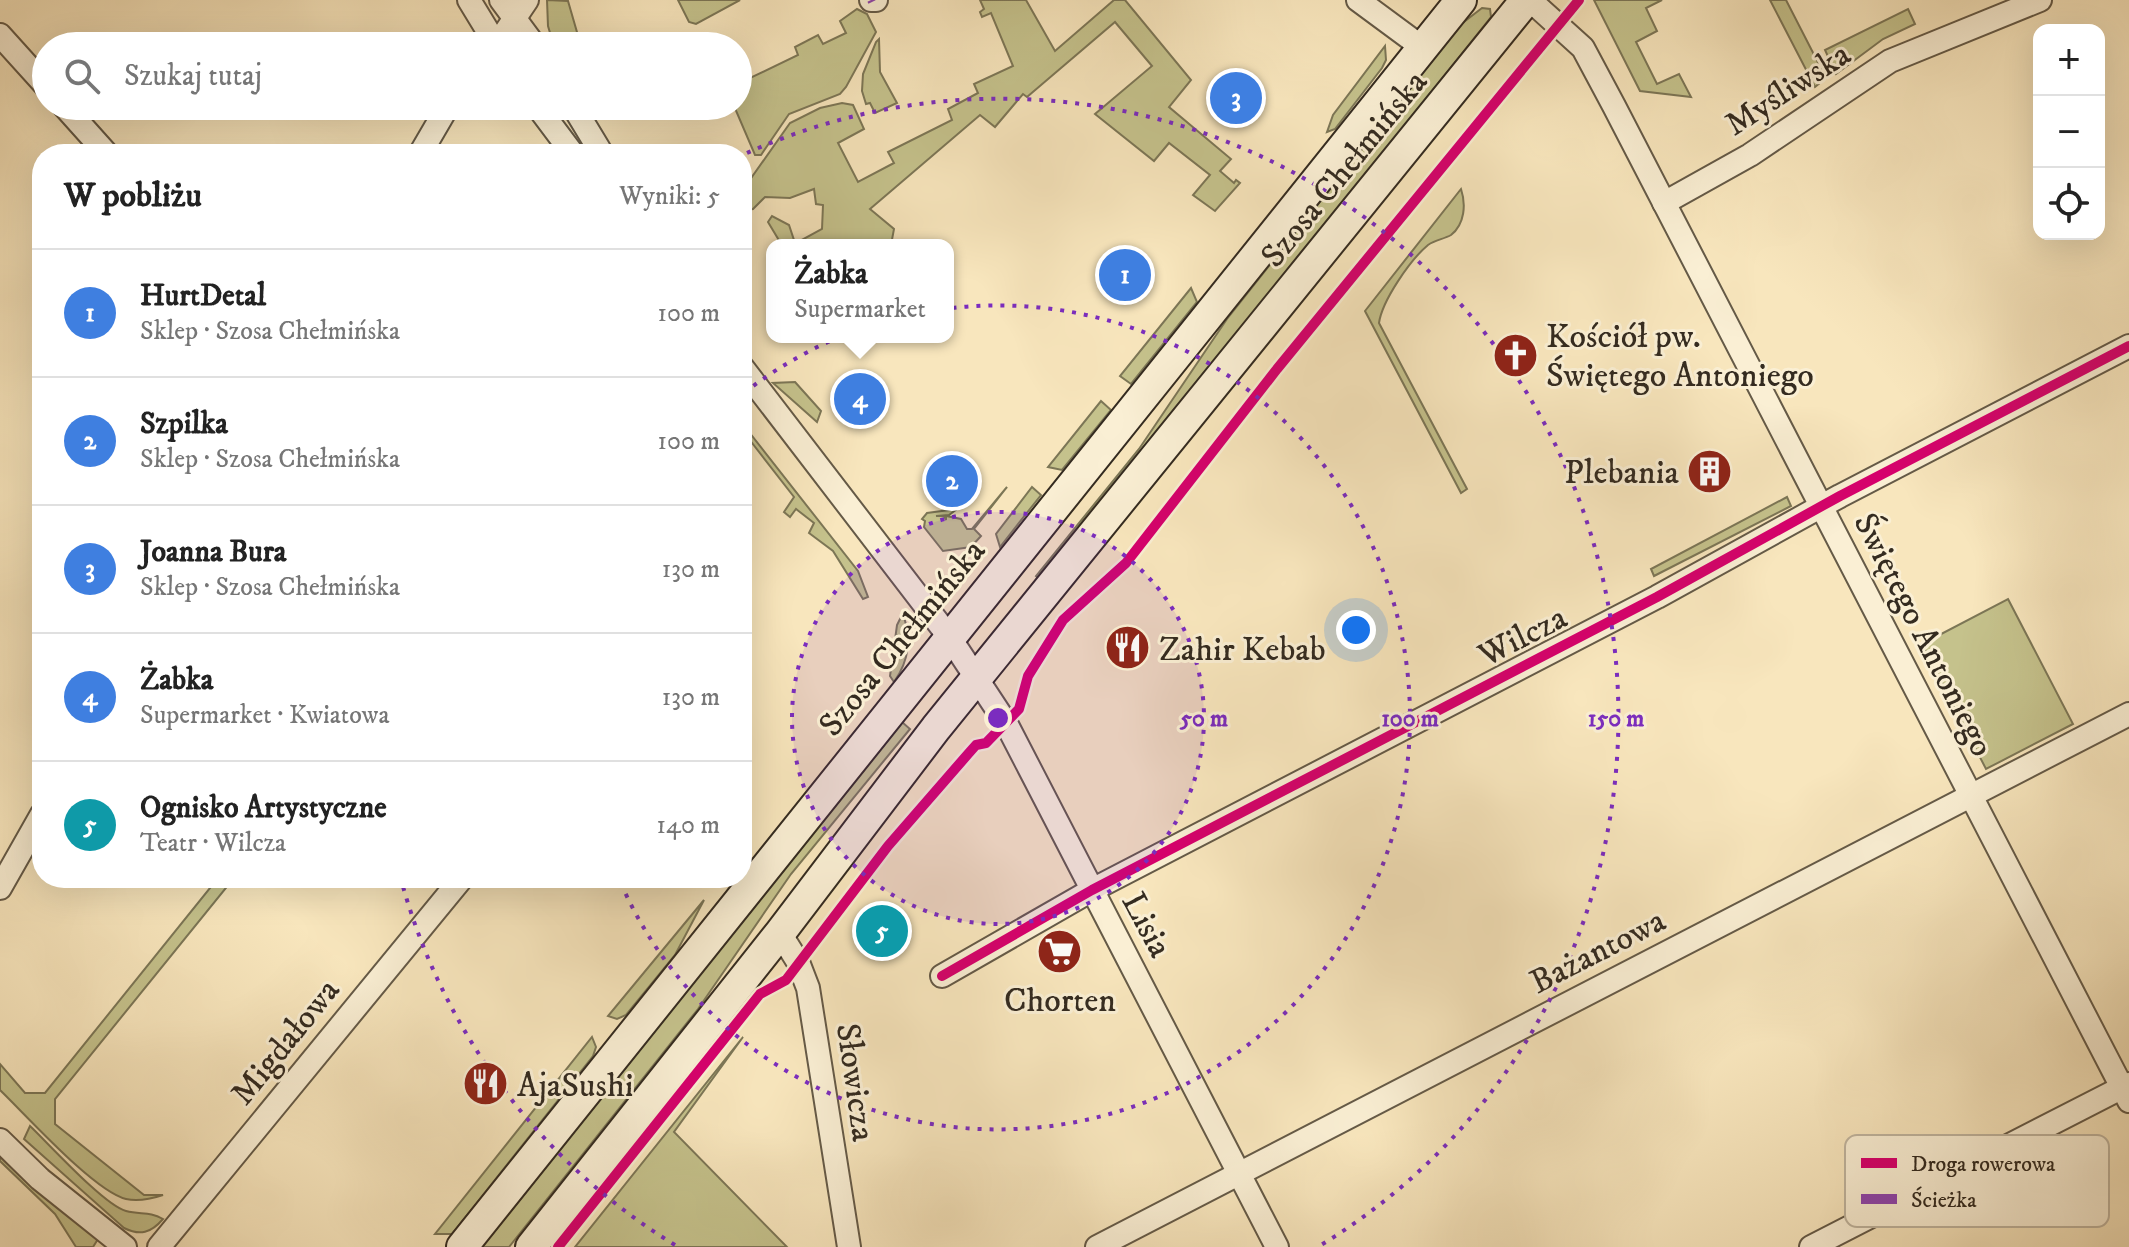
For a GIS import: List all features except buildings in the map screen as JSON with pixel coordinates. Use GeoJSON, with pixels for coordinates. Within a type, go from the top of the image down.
{"type":"FeatureCollection","features":[{"type":"Feature","properties":{"kind":"main road","name":"Szosa Chełmińska"},"geometry":{"type":"LineString","coordinates":[[752,885],[1461,0]]}},
{"type":"Feature","properties":{"kind":"main road","name":"Szosa Chełmińska"},"geometry":{"type":"LineString","coordinates":[[531,1247],[780,933],[977,677],[1528,0]]}},
{"type":"Feature","properties":{"kind":"main road","name":"Szosa Chełmińska"},"geometry":{"type":"LineString","coordinates":[[462,1247],[750,888]]}},
{"type":"Feature","properties":{"kind":"street"},"geometry":{"type":"LineString","coordinates":[[469,0],[488,32]]}},
{"type":"Feature","properties":{"kind":"street"},"geometry":{"type":"LineString","coordinates":[[501,0],[522,10],[530,32]]}},
{"type":"Feature","properties":{"kind":"street"},"geometry":{"type":"LineString","coordinates":[[1358,0],[1423,48]]}},
{"type":"Feature","properties":{"kind":"street","name":"Świętego Antoniego"},"geometry":{"type":"LineString","coordinates":[[1528,0],[1583,48],[1970,796],[2127,1091]]}},
{"type":"Feature","properties":{"kind":"street","name":"Myśliwska"},"geometry":{"type":"LineString","coordinates":[[1664,203],[1750,155],[1890,61],[2040,0]]}},
{"type":"Feature","properties":{"kind":"street"},"geometry":{"type":"LineString","coordinates":[[506,32],[522,10]]}},
{"type":"Feature","properties":{"kind":"street"},"geometry":{"type":"LineString","coordinates":[[0,35],[32,70]]}},
{"type":"Feature","properties":{"kind":"street"},"geometry":{"type":"LineString","coordinates":[[77,120],[98,144]]}},
{"type":"Feature","properties":{"kind":"street"},"geometry":{"type":"LineString","coordinates":[[426,144],[440,120]]}},
{"type":"Feature","properties":{"kind":"street"},"geometry":{"type":"LineString","coordinates":[[548,120],[566,144]]}},
{"type":"Feature","properties":{"kind":"street"},"geometry":{"type":"LineString","coordinates":[[581,120],[596,144]]}},
{"type":"Feature","properties":{"kind":"street","name":"Wilcza"},"geometry":{"type":"LineString","coordinates":[[942,976],[1092,890],[2129,346]]}},
{"type":"Feature","properties":{"kind":"street","name":"Lisia"},"geometry":{"type":"LineString","coordinates":[[752,380],[950,638],[1006,723],[1277,1247]]}},
{"type":"Feature","properties":{"kind":"street","name":"Bażantowa"},"geometry":{"type":"LineString","coordinates":[[1097,1247],[1238,1171],[2129,714]]}},
{"type":"Feature","properties":{"kind":"street"},"geometry":{"type":"LineString","coordinates":[[0,888],[32,832]]}},
{"type":"Feature","properties":{"kind":"street","name":"Migdałowa"},"geometry":{"type":"LineString","coordinates":[[159,1247],[454,888]]}},
{"type":"Feature","properties":{"kind":"street","name":"Słowicza"},"geometry":{"type":"LineString","coordinates":[[780,933],[798,962],[808,988],[849,1247]]}},
{"type":"Feature","properties":{"kind":"street"},"geometry":{"type":"LineString","coordinates":[[2038,1135],[2127,1091]]}},
{"type":"Feature","properties":{"kind":"street"},"geometry":{"type":"LineString","coordinates":[[0,1140],[40,1179],[125,1247]]}},
{"type":"Feature","properties":{"kind":"street"},"geometry":{"type":"LineString","coordinates":[[1811,1247],[1852,1227]]}},
{"type":"Feature","properties":{"kind":"shaded area"},"geometry":{"type":"Polygon","coordinates":[[[547,0],[568,1],[577,32],[550,32],[547,0]]]}},
{"type":"Feature","properties":{"kind":"shaded area"},"geometry":{"type":"Polygon","coordinates":[[[678,0],[740,0],[696,24],[689,22],[678,0]]]}},
{"type":"Feature","properties":{"kind":"shaded area"},"geometry":{"type":"Polygon","coordinates":[[[980,0],[1026,0],[1055,51],[1114,0],[1125,0],[1191,80],[1169,107],[1231,159],[1220,171],[1234,183],[1236,180],[1240,183],[1215,211],[1193,195],[1210,175],[1169,143],[1154,161],[1095,114],[1152,66],[1115,22],[1027,97],[1023,94],[995,127],[980,115],[870,209],[894,229],[892,239],[804,239],[822,229],[823,205],[816,204],[814,189],[790,198],[765,197],[752,209],[752,177],[790,123],[820,108],[842,103],[853,105],[864,129],[838,143],[858,182],[894,163],[888,152],[952,120],[948,109],[978,93],[974,84],[1013,66],[991,13],[982,17],[980,12],[984,9],[980,0]]]}},
{"type":"Feature","properties":{"kind":"shaded area"},"geometry":{"type":"Polygon","coordinates":[[[1594,0],[1662,0],[1646,8],[1657,31],[1636,42],[1657,84],[1679,74],[1691,97],[1640,91],[1594,0]]]}},
{"type":"Feature","properties":{"kind":"shaded area"},"geometry":{"type":"Polygon","coordinates":[[[1770,0],[1786,0],[1826,78],[1815,87],[1770,0]]]}},
{"type":"Feature","properties":{"kind":"shaded area"},"geometry":{"type":"Polygon","coordinates":[[[1482,8],[1490,9],[1491,17],[1042,581],[1036,576],[1139,449],[1227,319],[1460,25],[1482,8]]]}},
{"type":"Feature","properties":{"kind":"shaded area"},"geometry":{"type":"Polygon","coordinates":[[[857,9],[867,14],[876,32],[846,87],[840,94],[789,114],[761,155],[755,155],[740,120],[752,120],[752,77],[798,55],[795,47],[818,35],[823,44],[846,33],[840,21],[857,9]]]}},
{"type":"Feature","properties":{"kind":"shaded area"},"geometry":{"type":"Polygon","coordinates":[[[1908,9],[1915,24],[1883,39],[1836,74],[1825,50],[1908,9]]]}},
{"type":"Feature","properties":{"kind":"shaded area"},"geometry":{"type":"Polygon","coordinates":[[[879,39],[880,72],[897,103],[875,113],[870,103],[866,104],[862,91],[863,74],[879,39]]]}},
{"type":"Feature","properties":{"kind":"shaded area"},"geometry":{"type":"Polygon","coordinates":[[[1385,46],[1386,60],[1382,68],[1335,129],[1327,132],[1333,115],[1385,46]]]}},
{"type":"Feature","properties":{"kind":"shaded area"},"geometry":{"type":"Polygon","coordinates":[[[1461,189],[1464,207],[1456,230],[1428,245],[1413,260],[1391,293],[1379,323],[1467,489],[1461,493],[1365,311],[1461,189]]]}},
{"type":"Feature","properties":{"kind":"shaded area"},"geometry":{"type":"Polygon","coordinates":[[[772,216],[789,225],[794,239],[778,239],[768,222],[772,216]]]}},
{"type":"Feature","properties":{"kind":"shaded area"},"geometry":{"type":"Polygon","coordinates":[[[1191,288],[1197,302],[1131,384],[1120,376],[1191,288]]]}},
{"type":"Feature","properties":{"kind":"shaded area"},"geometry":{"type":"Polygon","coordinates":[[[795,382],[821,411],[817,422],[773,383],[795,382]]]}},
{"type":"Feature","properties":{"kind":"shaded area"},"geometry":{"type":"Polygon","coordinates":[[[1101,401],[1111,410],[1062,470],[1048,467],[1101,401]]]}},
{"type":"Feature","properties":{"kind":"shaded area"},"geometry":{"type":"Polygon","coordinates":[[[752,436],[858,571],[868,597],[863,599],[833,551],[809,533],[814,523],[796,509],[790,517],[784,512],[794,497],[752,443],[752,436]]]}},
{"type":"Feature","properties":{"kind":"shaded area"},"geometry":{"type":"Polygon","coordinates":[[[1007,487],[974,529],[981,536],[971,547],[943,551],[924,527],[925,521],[922,519],[927,513],[957,509],[949,515],[936,516],[944,516],[946,520],[946,516],[961,519],[967,529],[972,529],[1007,487]]]}},
{"type":"Feature","properties":{"kind":"shaded area"},"geometry":{"type":"Polygon","coordinates":[[[1032,487],[1041,495],[1000,547],[996,534],[1032,487]]]}},
{"type":"Feature","properties":{"kind":"shaded area"},"geometry":{"type":"Polygon","coordinates":[[[1787,497],[1791,506],[1654,576],[1651,569],[1787,497]]]}},
{"type":"Feature","properties":{"kind":"shaded area"},"geometry":{"type":"Polygon","coordinates":[[[2008,599],[2073,724],[1986,769],[1922,644],[2008,599]]]}},
{"type":"Feature","properties":{"kind":"shaded area"},"geometry":{"type":"Polygon","coordinates":[[[903,613],[908,649],[894,682],[890,676],[897,625],[903,613]]]}},
{"type":"Feature","properties":{"kind":"shaded area"},"geometry":{"type":"Polygon","coordinates":[[[902,722],[910,729],[791,874],[698,1009],[509,1247],[482,1247],[902,722]]]}},
{"type":"Feature","properties":{"kind":"shaded area"},"geometry":{"type":"Polygon","coordinates":[[[210,888],[226,888],[55,1099],[55,1124],[144,1195],[163,1195],[145,1200],[126,1199],[79,1168],[0,1090],[0,1064],[25,1093],[45,1093],[210,888]]]}},
{"type":"Feature","properties":{"kind":"shaded area"},"geometry":{"type":"Polygon","coordinates":[[[704,900],[675,955],[626,1015],[617,1019],[608,1016],[704,900]]]}},
{"type":"Feature","properties":{"kind":"shaded area"},"geometry":{"type":"Polygon","coordinates":[[[592,1037],[596,1047],[593,1056],[452,1234],[435,1234],[592,1037]]]}},
{"type":"Feature","properties":{"kind":"shaded area"},"geometry":{"type":"Polygon","coordinates":[[[743,1037],[674,1132],[787,1247],[575,1247],[743,1037]]]}},
{"type":"Feature","properties":{"kind":"shaded area"},"geometry":{"type":"Polygon","coordinates":[[[30,1126],[104,1198],[126,1211],[163,1219],[145,1232],[124,1228],[24,1139],[30,1126]]]}},
{"type":"Feature","properties":{"kind":"shaded area"},"geometry":{"type":"Polygon","coordinates":[[[0,1153],[98,1239],[93,1247],[76,1247],[55,1214],[0,1161],[0,1153]]]}},
{"type":"Feature","properties":{"kind":"cycle path"},"geometry":{"type":"LineString","coordinates":[[558,1247],[760,994],[786,980],[888,846],[976,745],[986,743],[1019,709],[1028,676],[1063,620],[1126,563],[1277,369],[1579,0]]}},
{"type":"Feature","properties":{"kind":"cycle path"},"geometry":{"type":"LineString","coordinates":[[942,976],[1092,890],[1657,597],[1840,496],[2129,346]]}},
{"type":"Feature","properties":{"kind":"place","name":"Joanna Bura"},"geometry":{"type":"Point","coordinates":[1236,98]}},
{"type":"Feature","properties":{"kind":"place","name":"HurtDetal"},"geometry":{"type":"Point","coordinates":[1125,275]}},
{"type":"Feature","properties":{"kind":"place","name":"Kościół pw. Świętego Antoniego"},"geometry":{"type":"Point","coordinates":[1515,355]}},
{"type":"Feature","properties":{"kind":"place","name":"Żabka"},"geometry":{"type":"Point","coordinates":[860,399]}},
{"type":"Feature","properties":{"kind":"place","name":"Plebania"},"geometry":{"type":"Point","coordinates":[1710,471]}},
{"type":"Feature","properties":{"kind":"place","name":"Szpilka"},"geometry":{"type":"Point","coordinates":[952,481]}},
{"type":"Feature","properties":{"kind":"place","name":"Zahir Kebab"},"geometry":{"type":"Point","coordinates":[1128,648]}},
{"type":"Feature","properties":{"kind":"place","name":"Ognisko Artystyczne"},"geometry":{"type":"Point","coordinates":[882,931]}},
{"type":"Feature","properties":{"kind":"place","name":"Chorten"},"geometry":{"type":"Point","coordinates":[1060,951]}},
{"type":"Feature","properties":{"kind":"place","name":"AjaSushi"},"geometry":{"type":"Point","coordinates":[486,1084]}}]}
